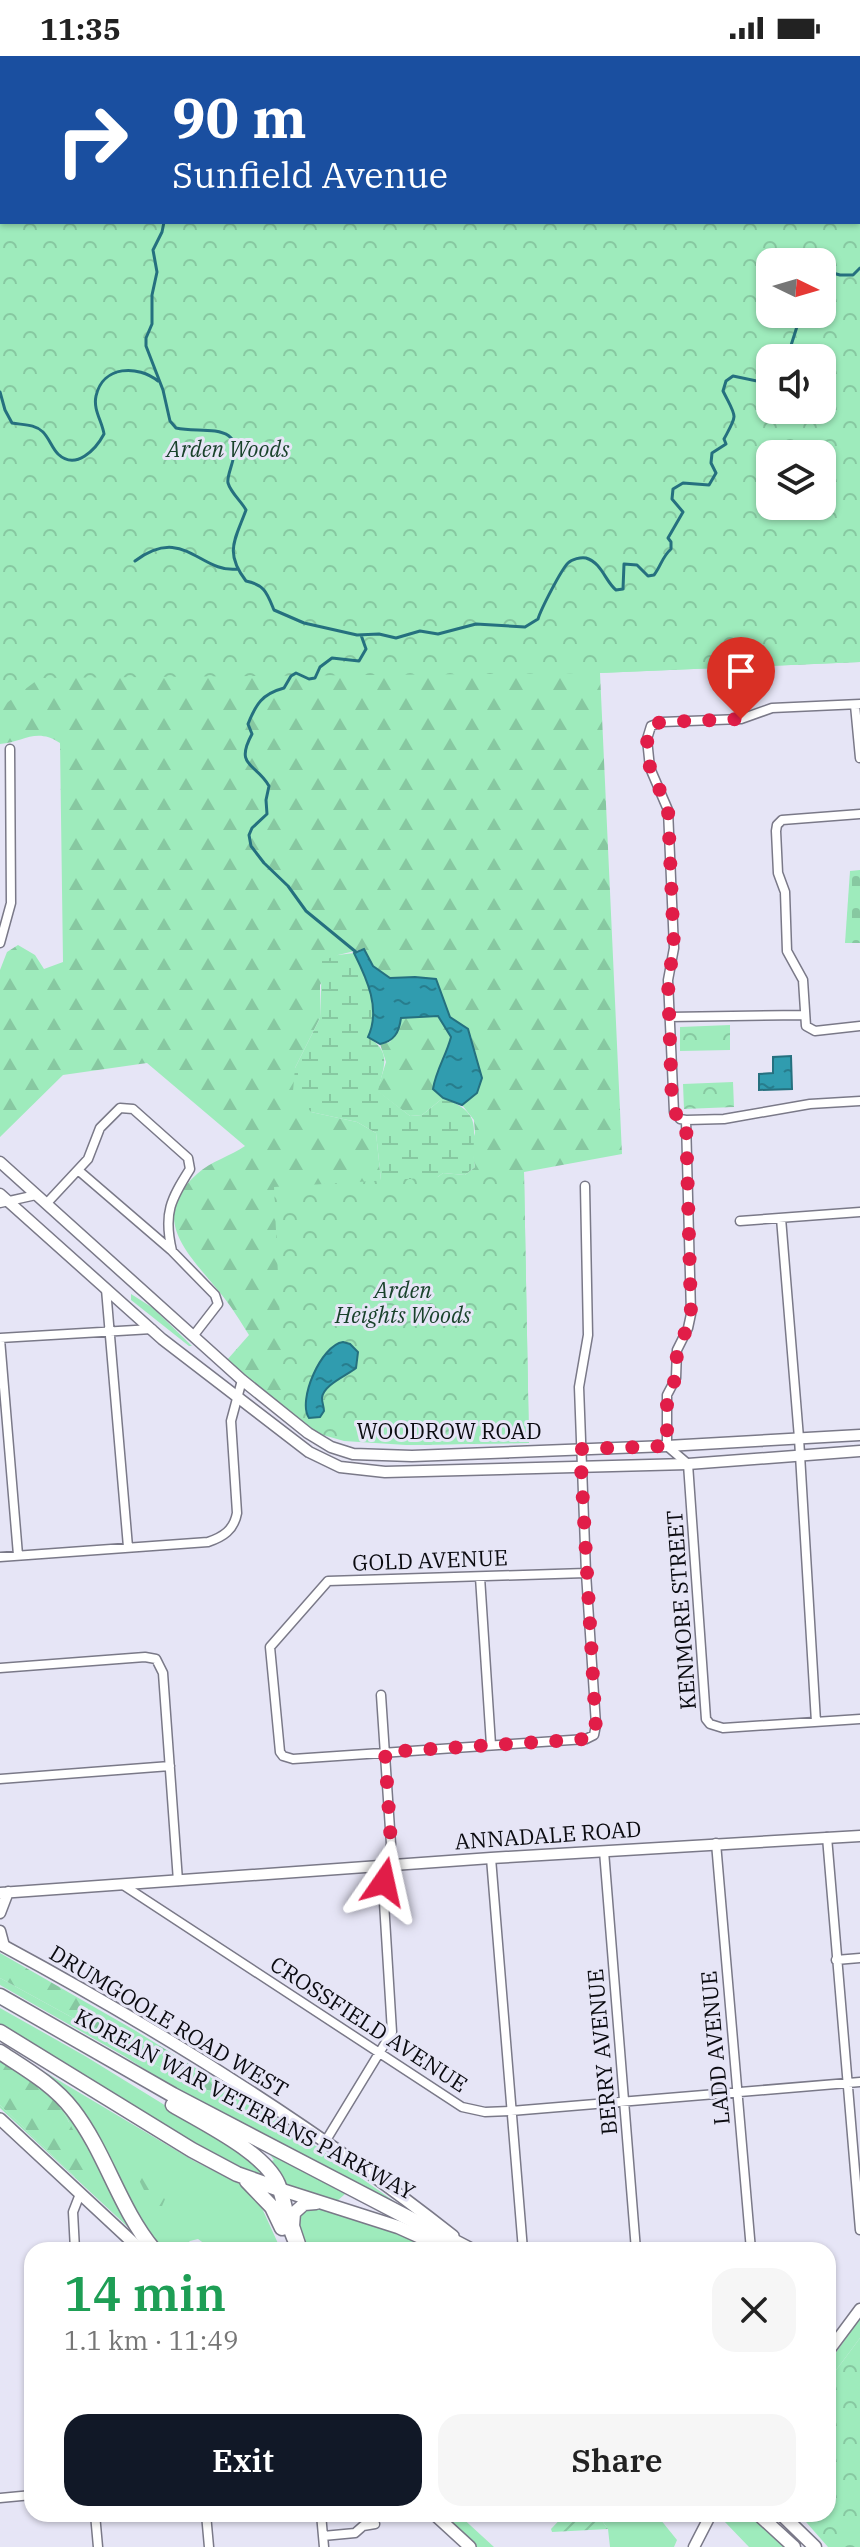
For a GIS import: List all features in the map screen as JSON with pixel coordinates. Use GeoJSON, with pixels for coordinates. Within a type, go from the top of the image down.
{"type":"FeatureCollection","features":[{"type":"Feature","properties":{"kind":"highway","name":"KOREAN WAR VETERANS PARKWAY"},"geometry":{"type":"LineString","coordinates":[[0,1996],[173,2095],[455,2242]]}},
{"type":"Feature","properties":{"kind":"highway"},"geometry":{"type":"LineString","coordinates":[[0,2032],[192,2150],[237,2174],[279,2189]]}},
{"type":"Feature","properties":{"kind":"highway"},"geometry":{"type":"LineString","coordinates":[[84,2043],[134,2081],[258,2159],[271,2173],[279,2189],[295,2242]]}},
{"type":"Feature","properties":{"kind":"highway"},"geometry":{"type":"LineString","coordinates":[[0,2052],[49,2086],[72,2109],[128,2212],[149,2242]]}},
{"type":"Feature","properties":{"kind":"highway"},"geometry":{"type":"LineString","coordinates":[[237,2174],[272,2207],[283,2232],[292,2242]]}},
{"type":"Feature","properties":{"kind":"main road","name":"DRUMGOOLE ROAD WEST"},"geometry":{"type":"LineString","coordinates":[[2,1945],[147,2027],[325,2142],[460,2242]]}},
{"type":"Feature","properties":{"kind":"main road"},"geometry":{"type":"LineString","coordinates":[[0,2119],[132,2242]]}},
{"type":"Feature","properties":{"kind":"main road"},"geometry":{"type":"LineString","coordinates":[[279,2189],[398,2227],[431,2242]]}},
{"type":"Feature","properties":{"kind":"main road"},"geometry":{"type":"LineString","coordinates":[[297,2242],[292,2221],[296,2209],[304,2204],[321,2202]]}},
{"type":"Feature","properties":{"kind":"main road"},"geometry":{"type":"LineString","coordinates":[[443,2522],[470,2547]]}},
{"type":"Feature","properties":{"kind":"main road"},"geometry":{"type":"LineString","coordinates":[[767,2522],[794,2547]]}},
{"type":"Feature","properties":{"kind":"main road"},"geometry":{"type":"LineString","coordinates":[[789,2522],[815,2547]]}},
{"type":"Feature","properties":{"kind":"street"},"geometry":{"type":"LineString","coordinates":[[860,758],[857,704],[772,708],[741,719],[662,722],[649,728],[650,768],[668,810],[674,948],[668,973],[669,1017],[672,1105],[677,1116],[686,1120],[724,1119],[807,1105],[860,1101]]}},
{"type":"Feature","properties":{"kind":"street"},"geometry":{"type":"LineString","coordinates":[[0,943],[11,903],[5,804],[10,749]]}},
{"type":"Feature","properties":{"kind":"street"},"geometry":{"type":"LineString","coordinates":[[860,814],[788,819],[777,826],[778,873],[785,892],[787,951],[803,980],[806,1026],[815,1031],[860,1026]]}},
{"type":"Feature","properties":{"kind":"street"},"geometry":{"type":"LineString","coordinates":[[669,1017],[804,1015]]}},
{"type":"Feature","properties":{"kind":"street"},"geometry":{"type":"LineString","coordinates":[[47,1203],[88,1159],[100,1128],[116,1110],[124,1107],[133,1109],[190,1161],[190,1169],[170,1203],[168,1230],[172,1251]]}},
{"type":"Feature","properties":{"kind":"street"},"geometry":{"type":"LineString","coordinates":[[686,1120],[691,1314],[677,1350],[676,1378],[667,1395],[667,1446],[688,1464]]}},
{"type":"Feature","properties":{"kind":"street","name":"WOODROW ROAD"},"geometry":{"type":"LineString","coordinates":[[0,1162],[242,1380],[308,1433],[331,1447],[353,1454],[412,1456],[860,1435]]}},
{"type":"Feature","properties":{"kind":"street"},"geometry":{"type":"LineString","coordinates":[[78,1170],[172,1251],[217,1299],[217,1308],[194,1335]]}},
{"type":"Feature","properties":{"kind":"street"},"geometry":{"type":"LineString","coordinates":[[385,1752],[586,1739],[594,1735],[596,1725],[580,1449],[579,1387],[588,1335],[585,1186]]}},
{"type":"Feature","properties":{"kind":"street"},"geometry":{"type":"LineString","coordinates":[[3,1200],[36,1195]]}},
{"type":"Feature","properties":{"kind":"street","name":"WOODROW ROAD"},"geometry":{"type":"LineString","coordinates":[[3,1200],[237,1398],[309,1452],[340,1467],[385,1472],[688,1464],[860,1451]]}},
{"type":"Feature","properties":{"kind":"street"},"geometry":{"type":"LineString","coordinates":[[740,1221],[860,1212]]}},
{"type":"Feature","properties":{"kind":"street"},"geometry":{"type":"LineString","coordinates":[[781,1218],[799,1438],[816,1722]]}},
{"type":"Feature","properties":{"kind":"street"},"geometry":{"type":"LineString","coordinates":[[106,1289],[128,1547]]}},
{"type":"Feature","properties":{"kind":"street"},"geometry":{"type":"LineString","coordinates":[[18,1555],[0,1338],[152,1329]]}},
{"type":"Feature","properties":{"kind":"street"},"geometry":{"type":"LineString","coordinates":[[0,1557],[208,1542],[223,1536],[232,1527],[237,1507],[231,1421],[242,1380]]}},
{"type":"Feature","properties":{"kind":"street","name":"KENMORE STREET"},"geometry":{"type":"LineString","coordinates":[[688,1464],[706,1719],[710,1724],[723,1728],[860,1719]]}},
{"type":"Feature","properties":{"kind":"street","name":"GOLD AVENUE"},"geometry":{"type":"LineString","coordinates":[[385,1752],[293,1759],[283,1756],[279,1747],[270,1647],[328,1581],[586,1573]]}},
{"type":"Feature","properties":{"kind":"street"},"geometry":{"type":"LineString","coordinates":[[480,1577],[491,1745]]}},
{"type":"Feature","properties":{"kind":"street"},"geometry":{"type":"LineString","coordinates":[[0,1668],[145,1657],[156,1659],[163,1673],[178,1881]]}},
{"type":"Feature","properties":{"kind":"street"},"geometry":{"type":"LineString","coordinates":[[325,2142],[391,2038],[393,2026],[383,1886],[391,1844],[381,1695]]}},
{"type":"Feature","properties":{"kind":"street"},"geometry":{"type":"LineString","coordinates":[[0,1779],[170,1766]]}},
{"type":"Feature","properties":{"kind":"street","name":"ANNADALE ROAD"},"geometry":{"type":"LineString","coordinates":[[4,1892],[716,1843],[860,1836]]}},
{"type":"Feature","properties":{"kind":"street"},"geometry":{"type":"LineString","coordinates":[[827,1837],[860,2230]]}},
{"type":"Feature","properties":{"kind":"street","name":"LADD AVENUE"},"geometry":{"type":"LineString","coordinates":[[716,1843],[750,2242]]}},
{"type":"Feature","properties":{"kind":"street","name":"BERRY AVENUE"},"geometry":{"type":"LineString","coordinates":[[604,1851],[635,2242]]}},
{"type":"Feature","properties":{"kind":"street"},"geometry":{"type":"LineString","coordinates":[[491,1858],[522,2242]]}},
{"type":"Feature","properties":{"kind":"street","name":"CROSSFIELD AVENUE"},"geometry":{"type":"LineString","coordinates":[[123,1885],[462,2107],[485,2112],[511,2111],[860,2082]]}},
{"type":"Feature","properties":{"kind":"street"},"geometry":{"type":"LineString","coordinates":[[0,1913],[4,1892]]}},
{"type":"Feature","properties":{"kind":"street"},"geometry":{"type":"LineString","coordinates":[[0,1931],[2,1945]]}},
{"type":"Feature","properties":{"kind":"street"},"geometry":{"type":"LineString","coordinates":[[836,1960],[860,1958]]}},
{"type":"Feature","properties":{"kind":"street"},"geometry":{"type":"LineString","coordinates":[[75,2242],[73,2212],[80,2194]]}},
{"type":"Feature","properties":{"kind":"street"},"geometry":{"type":"LineString","coordinates":[[836,2341],[860,2309]]}},
{"type":"Feature","properties":{"kind":"street"},"geometry":{"type":"LineString","coordinates":[[0,2498],[24,2496]]}},
{"type":"Feature","properties":{"kind":"street"},"geometry":{"type":"LineString","coordinates":[[96,2522],[98,2547]]}},
{"type":"Feature","properties":{"kind":"street"},"geometry":{"type":"LineString","coordinates":[[207,2522],[209,2547]]}},
{"type":"Feature","properties":{"kind":"street"},"geometry":{"type":"LineString","coordinates":[[322,2522],[324,2547]]}},
{"type":"Feature","properties":{"kind":"street"},"geometry":{"type":"LineString","coordinates":[[694,2547],[707,2522]]}},
{"type":"Feature","properties":{"kind":"street"},"geometry":{"type":"LineString","coordinates":[[323,2536],[355,2533],[363,2526],[375,2524]]}},
{"type":"Feature","properties":{"kind":"green space"},"geometry":{"type":"Polygon","coordinates":[[[0,224],[860,224],[860,662],[600,673],[622,1154],[524,1172],[529,1443],[406,1445],[427,1185],[443,1173],[465,1175],[475,1167],[471,1145],[475,1133],[474,1120],[462,1105],[477,1093],[450,1017],[415,977],[390,979],[373,966],[363,949],[338,955],[320,985],[320,1018],[295,1068],[311,1112],[357,1122],[376,1133],[382,1190],[293,1402],[284,1407],[227,1360],[249,1335],[187,1251],[174,1222],[175,1206],[182,1191],[197,1174],[245,1146],[147,1063],[63,1075],[0,1137],[0,970],[7,952],[18,945],[35,955],[44,969],[63,962],[60,743],[44,736],[0,744],[0,224]]]}},
{"type":"Feature","properties":{"kind":"green space","name":"Arden Woods"},"geometry":{"type":"Polygon","coordinates":[[[0,224],[860,224],[860,662],[599,673],[40,678],[0,708],[0,224]]]}},
{"type":"Feature","properties":{"kind":"green space"},"geometry":{"type":"Polygon","coordinates":[[[860,870],[860,943],[845,943],[850,871],[860,870]]]}},
{"type":"Feature","properties":{"kind":"green space"},"geometry":{"type":"Polygon","coordinates":[[[354,953],[372,1005],[372,1026],[368,1037],[383,1055],[384,1068],[378,1091],[410,1116],[422,1115],[443,1098],[466,1111],[474,1125],[475,1167],[465,1175],[443,1173],[427,1185],[382,1190],[376,1133],[357,1122],[311,1112],[293,1091],[295,1068],[320,1018],[322,961],[354,953]]]}},
{"type":"Feature","properties":{"kind":"green space"},"geometry":{"type":"Polygon","coordinates":[[[438,1016],[451,1037],[434,1089],[443,1098],[422,1115],[410,1116],[377,1091],[386,1062],[380,1044],[390,1042],[401,1018],[438,1016]]]}},
{"type":"Feature","properties":{"kind":"green space"},"geometry":{"type":"Polygon","coordinates":[[[730,1025],[730,1050],[680,1051],[680,1027],[730,1025]]]}},
{"type":"Feature","properties":{"kind":"green space"},"geometry":{"type":"Polygon","coordinates":[[[733,1082],[734,1107],[684,1109],[683,1084],[733,1082]]]}},
{"type":"Feature","properties":{"kind":"green space","name":"Arden Heights Woods"},"geometry":{"type":"Polygon","coordinates":[[[524,1172],[529,1443],[406,1445],[344,1441],[316,1433],[284,1407],[274,1187],[524,1172]]]}},
{"type":"Feature","properties":{"kind":"green space"},"geometry":{"type":"Polygon","coordinates":[[[131,1294],[153,1308],[192,1346],[131,1300],[131,1294]]]}},
{"type":"Feature","properties":{"kind":"green space"},"geometry":{"type":"Polygon","coordinates":[[[0,1953],[136,2031],[276,2118],[268,2126],[260,2125],[223,2098],[155,2065],[88,2023],[0,1978],[0,1953]]]}},
{"type":"Feature","properties":{"kind":"green space"},"geometry":{"type":"Polygon","coordinates":[[[0,1978],[88,2023],[155,2065],[223,2098],[260,2125],[272,2123],[276,2118],[405,2209],[202,2106],[124,2056],[0,1985],[0,1978]]]}},
{"type":"Feature","properties":{"kind":"green space"},"geometry":{"type":"Polygon","coordinates":[[[0,2008],[85,2056],[249,2157],[268,2181],[213,2154],[0,2028],[0,2008]]]}},
{"type":"Feature","properties":{"kind":"green space"},"geometry":{"type":"Polygon","coordinates":[[[0,2056],[57,2100],[91,2163],[90,2169],[75,2177],[0,2105],[0,2056]]]}},
{"type":"Feature","properties":{"kind":"green space"},"geometry":{"type":"Polygon","coordinates":[[[33,2065],[194,2161],[242,2185],[261,2206],[277,2242],[202,2242],[198,2239],[152,2242],[94,2138],[32,2068],[33,2065]]]}},
{"type":"Feature","properties":{"kind":"green space"},"geometry":{"type":"Polygon","coordinates":[[[57,2100],[78,2126],[129,2228],[0,2108],[0,2105],[75,2177],[69,2122],[57,2100]]]}},
{"type":"Feature","properties":{"kind":"green space"},"geometry":{"type":"Polygon","coordinates":[[[268,2152],[345,2194],[336,2202],[283,2186],[269,2162],[274,2160],[268,2152]]]}},
{"type":"Feature","properties":{"kind":"green space"},"geometry":{"type":"Polygon","coordinates":[[[138,2170],[145,2172],[151,2186],[165,2190],[162,2206],[152,2206],[136,2174],[138,2170]]]}},
{"type":"Feature","properties":{"kind":"green space"},"geometry":{"type":"Polygon","coordinates":[[[313,2207],[419,2242],[303,2242],[296,2213],[313,2207]]]}},
{"type":"Feature","properties":{"kind":"green space"},"geometry":{"type":"Polygon","coordinates":[[[860,2318],[860,2338],[836,2370],[836,2352],[860,2318]]]}},
{"type":"Feature","properties":{"kind":"green space"},"geometry":{"type":"Polygon","coordinates":[[[860,2338],[860,2547],[828,2547],[806,2522],[836,2522],[836,2370],[860,2338]]]}},
{"type":"Feature","properties":{"kind":"green space"},"geometry":{"type":"Polygon","coordinates":[[[449,2522],[467,2522],[494,2547],[476,2547],[449,2522]]]}},
{"type":"Feature","properties":{"kind":"green space"},"geometry":{"type":"Polygon","coordinates":[[[558,2522],[603,2522],[608,2529],[552,2532],[558,2522]]]}},
{"type":"Feature","properties":{"kind":"green space"},"geometry":{"type":"Polygon","coordinates":[[[603,2522],[662,2522],[677,2540],[674,2547],[610,2547],[608,2529],[603,2522]]]}},
{"type":"Feature","properties":{"kind":"green space"},"geometry":{"type":"Polygon","coordinates":[[[725,2522],[758,2522],[785,2547],[749,2547],[725,2522]]]}},
{"type":"Feature","properties":{"kind":"water"},"geometry":{"type":"Polygon","coordinates":[[[364,949],[373,966],[390,978],[436,979],[450,1017],[468,1029],[482,1078],[477,1093],[462,1105],[443,1098],[433,1089],[451,1037],[438,1016],[401,1018],[395,1036],[385,1043],[380,1044],[368,1037],[373,1005],[368,984],[354,953],[364,949]]]}},
{"type":"Feature","properties":{"kind":"water"},"geometry":{"type":"Polygon","coordinates":[[[791,1056],[792,1089],[759,1090],[759,1074],[773,1073],[773,1057],[791,1056]]]}},
{"type":"Feature","properties":{"kind":"water"},"geometry":{"type":"Polygon","coordinates":[[[343,1342],[358,1352],[356,1368],[323,1393],[324,1411],[320,1417],[309,1418],[306,1399],[313,1375],[327,1353],[343,1342]]]}},
{"type":"Feature","properties":{"kind":"waterway"},"geometry":{"type":"LineString","coordinates":[[164,224],[153,250],[157,272],[152,295],[152,324],[146,346],[163,390],[170,421],[176,428],[215,431],[226,434],[232,440],[235,446],[228,483],[246,510],[235,538],[235,562],[246,581],[264,591],[274,610],[304,623],[357,635],[379,634],[396,638],[420,631],[438,634],[476,624],[525,627],[538,619],[561,573],[574,559],[591,560],[616,590],[623,589],[624,564],[637,565],[648,576],[654,575],[671,549],[668,538],[683,512],[672,499],[673,489],[683,483],[709,485],[716,473],[711,463],[712,453],[726,444],[724,439],[734,416],[723,391],[726,381],[733,376],[756,381]]}},
{"type":"Feature","properties":{"kind":"waterway"},"geometry":{"type":"LineString","coordinates":[[836,274],[853,275],[860,268]]}},
{"type":"Feature","properties":{"kind":"waterway"},"geometry":{"type":"LineString","coordinates":[[791,344],[797,328]]}},
{"type":"Feature","properties":{"kind":"waterway"},"geometry":{"type":"LineString","coordinates":[[0,392],[12,423],[40,429],[58,454],[72,460],[85,456],[104,434],[95,401],[106,378],[113,373],[131,371],[141,372],[158,381]]}},
{"type":"Feature","properties":{"kind":"waterway"},"geometry":{"type":"LineString","coordinates":[[135,561],[166,547],[191,553],[225,569],[238,569]]}},
{"type":"Feature","properties":{"kind":"waterway"},"geometry":{"type":"LineString","coordinates":[[356,952],[306,911],[288,886],[251,846],[249,835],[252,828],[267,814],[269,786],[249,764],[245,753],[252,734],[248,724],[261,701],[270,693],[284,688],[296,673],[309,679],[315,678],[320,667],[332,658],[359,661],[366,649],[361,635]]}},
{"type":"Feature","properties":{"kind":"route"},"geometry":{"type":"LineString","coordinates":[[384,1882],[391,1844],[385,1752],[586,1739],[591,1738],[596,1730],[580,1449],[667,1446],[667,1395],[676,1378],[677,1350],[691,1314],[686,1120],[677,1116],[672,1105],[668,973],[674,948],[668,810],[648,762],[648,732],[653,724],[662,722],[741,719]]}}]}
